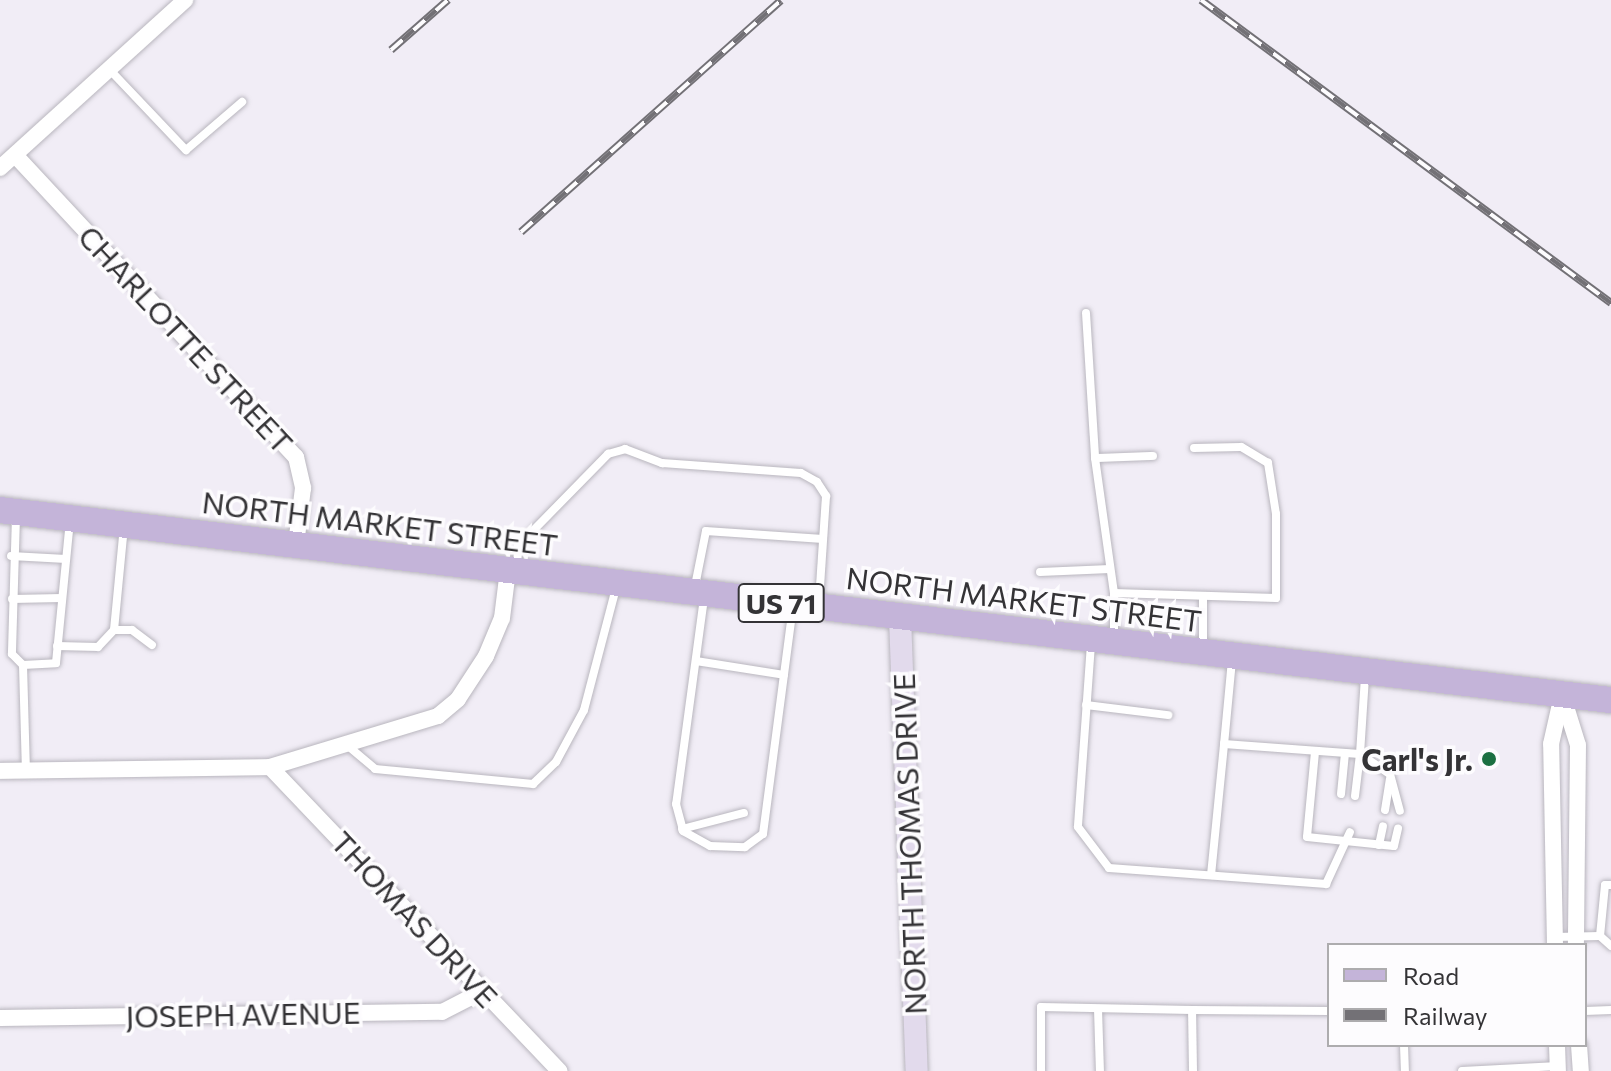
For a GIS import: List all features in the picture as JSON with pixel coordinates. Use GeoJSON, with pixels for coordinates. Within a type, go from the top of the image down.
{"type":"FeatureCollection","features":[{"type":"Feature","properties":{"kind":"main road","name":"NORTH MARKET STREET"},"geometry":{"type":"LineString","coordinates":[[8,511],[1611,700]]}},
{"type":"Feature","properties":{"kind":"street"},"geometry":{"type":"LineString","coordinates":[[0,168],[185,0]]}},
{"type":"Feature","properties":{"kind":"street","name":"CHARLOTTE STREET"},"geometry":{"type":"LineString","coordinates":[[15,155],[296,457],[303,488],[296,545]]}},
{"type":"Feature","properties":{"kind":"street"},"geometry":{"type":"LineString","coordinates":[[0,771],[270,767],[348,746],[438,716],[458,699],[495,637],[512,571]]}},
{"type":"Feature","properties":{"kind":"street","name":"NORTH THOMAS DRIVE"},"geometry":{"type":"LineString","coordinates":[[900,617],[917,1071]]}},
{"type":"Feature","properties":{"kind":"street"},"geometry":{"type":"LineString","coordinates":[[1555,941],[1551,744],[1562,694]]}},
{"type":"Feature","properties":{"kind":"street"},"geometry":{"type":"LineString","coordinates":[[1562,694],[1578,745],[1576,941]]}},
{"type":"Feature","properties":{"kind":"street","name":"THOMAS DRIVE"},"geometry":{"type":"LineString","coordinates":[[270,767],[481,992],[560,1071]]}},
{"type":"Feature","properties":{"kind":"street","name":"JOSEPH AVENUE"},"geometry":{"type":"LineString","coordinates":[[0,1018],[442,1012],[481,992]]}},
{"type":"Feature","properties":{"kind":"street"},"geometry":{"type":"LineString","coordinates":[[1557,1047],[1558,1069]]}},
{"type":"Feature","properties":{"kind":"street"},"geometry":{"type":"LineString","coordinates":[[1579,1047],[1581,1071]]}},
{"type":"Feature","properties":{"kind":"lane"},"geometry":{"type":"LineString","coordinates":[[109,69],[186,150],[242,102]]}},
{"type":"Feature","properties":{"kind":"lane"},"geometry":{"type":"LineString","coordinates":[[1086,313],[1095,458],[1114,593],[1086,705],[1078,827],[1109,868],[1326,884],[1350,837]]}},
{"type":"Feature","properties":{"kind":"lane"},"geometry":{"type":"LineString","coordinates":[[1114,593],[1276,598],[1276,514],[1268,463],[1241,447],[1194,448]]}},
{"type":"Feature","properties":{"kind":"lane"},"geometry":{"type":"LineString","coordinates":[[512,571],[518,546],[615,449],[662,463],[801,473],[817,482],[826,496],[823,539],[784,675],[763,834],[745,847],[710,846],[690,839],[682,829],[676,804],[696,661],[706,531],[823,539]]}},
{"type":"Feature","properties":{"kind":"lane"},"geometry":{"type":"LineString","coordinates":[[1095,458],[1153,456]]}},
{"type":"Feature","properties":{"kind":"lane"},"geometry":{"type":"LineString","coordinates":[[8,511],[12,654],[23,665],[26,770]]}},
{"type":"Feature","properties":{"kind":"lane"},"geometry":{"type":"LineString","coordinates":[[23,665],[56,663],[70,518]]}},
{"type":"Feature","properties":{"kind":"lane"},"geometry":{"type":"LineString","coordinates":[[57,646],[98,647],[114,630],[124,525]]}},
{"type":"Feature","properties":{"kind":"lane"},"geometry":{"type":"LineString","coordinates":[[11,556],[66,559]]}},
{"type":"Feature","properties":{"kind":"lane"},"geometry":{"type":"LineString","coordinates":[[1040,572],[1110,569]]}},
{"type":"Feature","properties":{"kind":"lane"},"geometry":{"type":"LineString","coordinates":[[348,746],[375,769],[533,784],[556,762],[584,710],[617,583]]}},
{"type":"Feature","properties":{"kind":"lane"},"geometry":{"type":"LineString","coordinates":[[1203,596],[1203,652]]}},
{"type":"Feature","properties":{"kind":"lane"},"geometry":{"type":"LineString","coordinates":[[12,599],[62,598]]}},
{"type":"Feature","properties":{"kind":"lane"},"geometry":{"type":"LineString","coordinates":[[114,630],[132,630],[152,645]]}},
{"type":"Feature","properties":{"kind":"lane"},"geometry":{"type":"LineString","coordinates":[[1211,875],[1232,655]]}},
{"type":"Feature","properties":{"kind":"lane"},"geometry":{"type":"LineString","coordinates":[[696,661],[784,675]]}},
{"type":"Feature","properties":{"kind":"lane"},"geometry":{"type":"LineString","coordinates":[[1355,796],[1366,671]]}},
{"type":"Feature","properties":{"kind":"lane"},"geometry":{"type":"LineString","coordinates":[[1086,705],[1168,715]]}},
{"type":"Feature","properties":{"kind":"lane"},"geometry":{"type":"LineString","coordinates":[[1224,744],[1360,754],[1390,774],[1400,811]]}},
{"type":"Feature","properties":{"kind":"lane"},"geometry":{"type":"LineString","coordinates":[[1315,752],[1307,837],[1350,837],[1394,846],[1398,828]]}},
{"type":"Feature","properties":{"kind":"lane"},"geometry":{"type":"LineString","coordinates":[[1341,794],[1345,753]]}},
{"type":"Feature","properties":{"kind":"lane"},"geometry":{"type":"LineString","coordinates":[[1385,810],[1390,774]]}},
{"type":"Feature","properties":{"kind":"lane"},"geometry":{"type":"LineString","coordinates":[[682,829],[744,813]]}},
{"type":"Feature","properties":{"kind":"lane"},"geometry":{"type":"LineString","coordinates":[[1379,845],[1383,826]]}},
{"type":"Feature","properties":{"kind":"lane"},"geometry":{"type":"LineString","coordinates":[[1555,941],[1600,936],[1608,926],[1605,885],[1611,885]]}},
{"type":"Feature","properties":{"kind":"lane"},"geometry":{"type":"LineString","coordinates":[[1600,936],[1611,945]]}},
{"type":"Feature","properties":{"kind":"lane"},"geometry":{"type":"LineString","coordinates":[[1041,1071],[1041,1007],[1327,1011]]}},
{"type":"Feature","properties":{"kind":"lane"},"geometry":{"type":"LineString","coordinates":[[1098,1009],[1100,1071]]}},
{"type":"Feature","properties":{"kind":"lane"},"geometry":{"type":"LineString","coordinates":[[1192,1010],[1193,1071]]}},
{"type":"Feature","properties":{"kind":"lane"},"geometry":{"type":"LineString","coordinates":[[1587,1011],[1611,1010]]}},
{"type":"Feature","properties":{"kind":"lane"},"geometry":{"type":"LineString","coordinates":[[1404,1047],[1405,1071]]}},
{"type":"Feature","properties":{"kind":"lane"},"geometry":{"type":"LineString","coordinates":[[1462,1071],[1558,1069]]}},
{"type":"Feature","properties":{"kind":"railway"},"geometry":{"type":"LineString","coordinates":[[391,50],[448,0]]}},
{"type":"Feature","properties":{"kind":"railway"},"geometry":{"type":"LineString","coordinates":[[521,232],[781,0]]}},
{"type":"Feature","properties":{"kind":"railway"},"geometry":{"type":"LineString","coordinates":[[1201,0],[1611,303]]}},
{"type":"Feature","properties":{"kind":"place","name":"Carl's Jr."},"geometry":{"type":"Point","coordinates":[1489,759]}}]}
